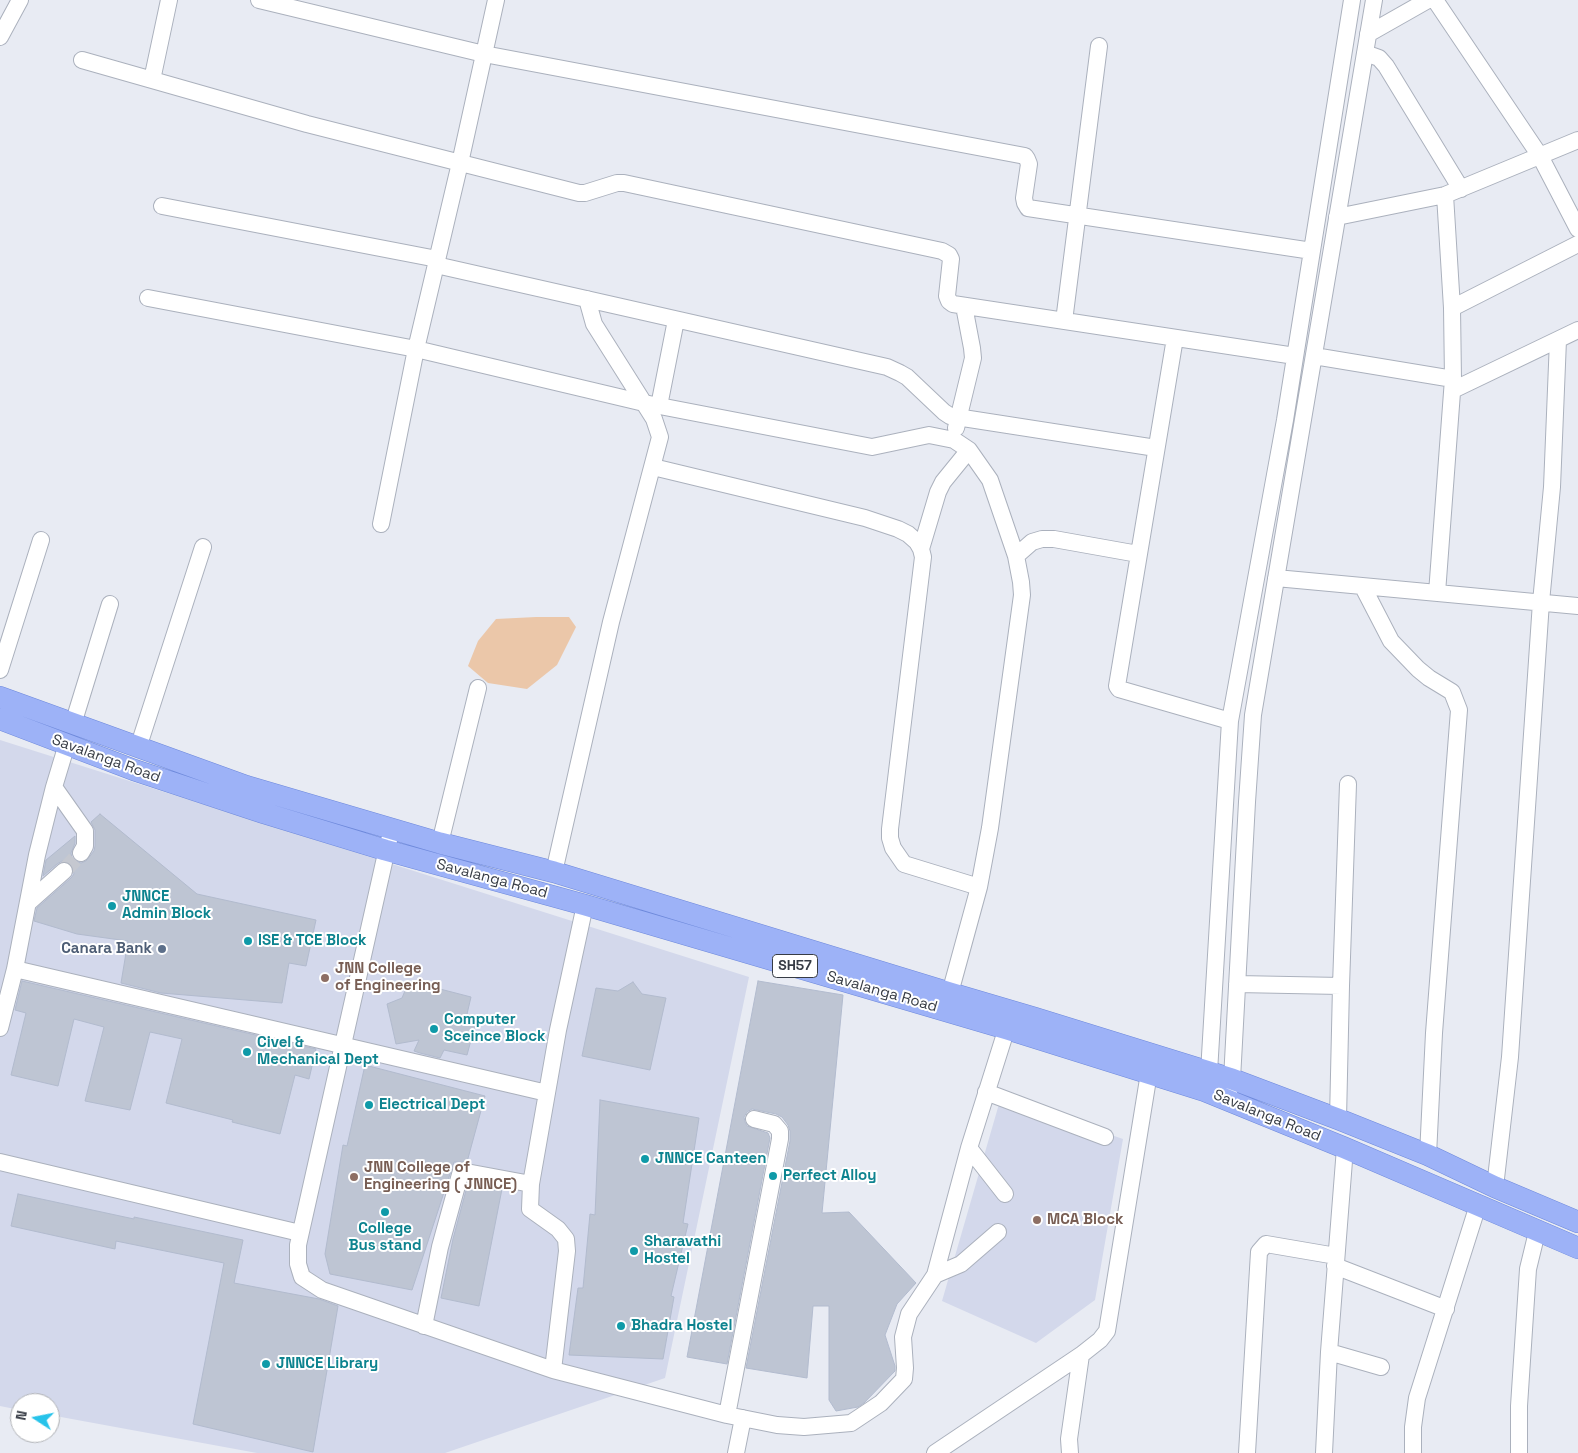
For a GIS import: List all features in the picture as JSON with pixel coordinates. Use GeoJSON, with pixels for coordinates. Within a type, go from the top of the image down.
{"type":"FeatureCollection","features":[{"type":"Feature","properties":{"kind":"main road","name":"Savalanga Road"},"geometry":{"type":"LineString","coordinates":[[0,697],[134,770],[264,813],[385,850],[1010,1020],[1207,1082],[1228,1101],[1345,1148],[1578,1248]]}},
{"type":"Feature","properties":{"kind":"main road","name":"Savalanga Road"},"geometry":{"type":"LineString","coordinates":[[0,719],[138,748],[246,786],[440,843],[554,872],[950,993],[1010,1020],[1148,1073],[1207,1082],[1232,1079],[1338,1119],[1428,1156],[1495,1188],[1578,1222]]}},
{"type":"Feature","properties":{"kind":"street"},"geometry":{"type":"LineString","coordinates":[[0,37],[20,0]]}},
{"type":"Feature","properties":{"kind":"street"},"geometry":{"type":"LineString","coordinates":[[152,80],[170,0]]}},
{"type":"Feature","properties":{"kind":"street"},"geometry":{"type":"LineString","coordinates":[[259,0],[484,54],[1025,156],[1029,164],[1024,198],[1028,208],[1312,251]]}},
{"type":"Feature","properties":{"kind":"street"},"geometry":{"type":"LineString","coordinates":[[381,524],[416,349],[496,0]]}},
{"type":"Feature","properties":{"kind":"street"},"geometry":{"type":"LineString","coordinates":[[1207,1082],[1230,720],[1285,420],[1352,0]]}},
{"type":"Feature","properties":{"kind":"street"},"geometry":{"type":"LineString","coordinates":[[1228,1101],[1232,1079],[1253,715],[1374,0]]}},
{"type":"Feature","properties":{"kind":"street"},"geometry":{"type":"LineString","coordinates":[[1368,34],[1428,0]]}},
{"type":"Feature","properties":{"kind":"street"},"geometry":{"type":"LineString","coordinates":[[1435,0],[1540,156],[1578,229]]}},
{"type":"Feature","properties":{"kind":"street"},"geometry":{"type":"LineString","coordinates":[[1064,321],[1099,46]]}},
{"type":"Feature","properties":{"kind":"street"},"geometry":{"type":"LineString","coordinates":[[1365,52],[1379,58],[1386,66],[1461,189]]}},
{"type":"Feature","properties":{"kind":"street"},"geometry":{"type":"LineString","coordinates":[[82,60],[307,124],[579,193],[585,193],[617,183],[624,183],[942,251],[949,255],[951,259],[947,296],[953,304],[1295,356]]}},
{"type":"Feature","properties":{"kind":"street"},"geometry":{"type":"LineString","coordinates":[[1337,217],[1445,196],[1578,140]]}},
{"type":"Feature","properties":{"kind":"street"},"geometry":{"type":"LineString","coordinates":[[1437,593],[1453,385],[1452,308],[1445,196]]}},
{"type":"Feature","properties":{"kind":"street"},"geometry":{"type":"LineString","coordinates":[[162,206],[436,262],[676,320],[887,367],[907,377],[944,412],[958,417],[1156,448]]}},
{"type":"Feature","properties":{"kind":"street"},"geometry":{"type":"LineString","coordinates":[[1452,308],[1578,244]]}},
{"type":"Feature","properties":{"kind":"street"},"geometry":{"type":"LineString","coordinates":[[148,298],[416,349],[651,404],[872,447],[929,435],[954,440],[969,450],[990,480],[1016,556],[1022,595],[980,887],[950,993]]}},
{"type":"Feature","properties":{"kind":"street"},"geometry":{"type":"LineString","coordinates":[[554,872],[611,622],[660,437],[651,404],[594,324],[587,299]]}},
{"type":"Feature","properties":{"kind":"street"},"geometry":{"type":"LineString","coordinates":[[954,440],[973,358],[964,306]]}},
{"type":"Feature","properties":{"kind":"street"},"geometry":{"type":"LineString","coordinates":[[651,404],[676,320]]}},
{"type":"Feature","properties":{"kind":"street"},"geometry":{"type":"LineString","coordinates":[[1314,356],[1453,385],[1578,330]]}},
{"type":"Feature","properties":{"kind":"street"},"geometry":{"type":"LineString","coordinates":[[1175,338],[1117,686],[1119,689],[1230,720]]}},
{"type":"Feature","properties":{"kind":"street"},"geometry":{"type":"LineString","coordinates":[[1495,1188],[1510,1058],[1541,602],[1552,487],[1558,340]]}},
{"type":"Feature","properties":{"kind":"street"},"geometry":{"type":"LineString","coordinates":[[921,549],[938,492],[943,482],[969,450]]}},
{"type":"Feature","properties":{"kind":"street"},"geometry":{"type":"LineString","coordinates":[[653,467],[865,518],[898,529],[908,534],[917,542],[921,549],[922,557],[890,838],[893,848],[904,864],[980,887]]}},
{"type":"Feature","properties":{"kind":"street"},"geometry":{"type":"LineString","coordinates":[[1016,556],[1032,542],[1042,538],[1138,554]]}},
{"type":"Feature","properties":{"kind":"street"},"geometry":{"type":"LineString","coordinates":[[0,670],[40,540]]}},
{"type":"Feature","properties":{"kind":"street"},"geometry":{"type":"LineString","coordinates":[[138,748],[203,547]]}},
{"type":"Feature","properties":{"kind":"street"},"geometry":{"type":"LineString","coordinates":[[1276,578],[1578,606]]}},
{"type":"Feature","properties":{"kind":"street"},"geometry":{"type":"LineString","coordinates":[[1363,587],[1391,641],[1418,669],[1452,692],[1459,710],[1434,1033],[1428,1156]]}},
{"type":"Feature","properties":{"kind":"street"},"geometry":{"type":"LineString","coordinates":[[0,1028],[15,969],[54,787],[110,604]]}},
{"type":"Feature","properties":{"kind":"street"},"geometry":{"type":"LineString","coordinates":[[440,843],[478,688]]}},
{"type":"Feature","properties":{"kind":"street"},"geometry":{"type":"LineString","coordinates":[[1338,1119],[1348,784]]}},
{"type":"Feature","properties":{"kind":"street"},"geometry":{"type":"LineString","coordinates":[[54,787],[84,831],[85,846],[80,853]]}},
{"type":"Feature","properties":{"kind":"street"},"geometry":{"type":"LineString","coordinates":[[392,829],[385,850],[300,1233],[298,1264],[302,1277],[322,1290],[552,1370],[777,1425],[804,1427],[851,1423],[881,1403],[904,1379],[903,1337],[909,1314],[934,1275],[968,1148],[1010,1020]]}},
{"type":"Feature","properties":{"kind":"street"},"geometry":{"type":"LineString","coordinates":[[28,903],[64,871]]}},
{"type":"Feature","properties":{"kind":"street"},"geometry":{"type":"LineString","coordinates":[[552,1370],[568,1251],[566,1239],[558,1229],[530,1209],[531,1184],[558,1030],[585,905]]}},
{"type":"Feature","properties":{"kind":"street"},"geometry":{"type":"LineString","coordinates":[[15,969],[547,1093]]}},
{"type":"Feature","properties":{"kind":"street"},"geometry":{"type":"LineString","coordinates":[[1237,984],[1341,986]]}},
{"type":"Feature","properties":{"kind":"street"},"geometry":{"type":"LineString","coordinates":[[935,1453],[1081,1355],[1100,1340],[1107,1331],[1148,1073]]}},
{"type":"Feature","properties":{"kind":"street"},"geometry":{"type":"LineString","coordinates":[[986,1092],[1105,1137]]}},
{"type":"Feature","properties":{"kind":"street"},"geometry":{"type":"LineString","coordinates":[[736,1453],[735,1416],[780,1138],[780,1131],[774,1124],[754,1119]]}},
{"type":"Feature","properties":{"kind":"street"},"geometry":{"type":"LineString","coordinates":[[968,1148],[1005,1194]]}},
{"type":"Feature","properties":{"kind":"street"},"geometry":{"type":"LineString","coordinates":[[1324,1453],[1335,1261],[1345,1148]]}},
{"type":"Feature","properties":{"kind":"street"},"geometry":{"type":"LineString","coordinates":[[0,1162],[300,1233]]}},
{"type":"Feature","properties":{"kind":"street"},"geometry":{"type":"LineString","coordinates":[[424,1326],[440,1247],[461,1171],[531,1184]]}},
{"type":"Feature","properties":{"kind":"street"},"geometry":{"type":"LineString","coordinates":[[1413,1453],[1413,1427],[1417,1398],[1478,1205]]}},
{"type":"Feature","properties":{"kind":"street"},"geometry":{"type":"LineString","coordinates":[[934,1275],[961,1264],[998,1232]]}},
{"type":"Feature","properties":{"kind":"street"},"geometry":{"type":"LineString","coordinates":[[1519,1453],[1519,1406],[1528,1269],[1537,1232]]}},
{"type":"Feature","properties":{"kind":"street"},"geometry":{"type":"LineString","coordinates":[[1247,1453],[1259,1252],[1266,1244],[1335,1261],[1446,1309]]}},
{"type":"Feature","properties":{"kind":"street"},"geometry":{"type":"LineString","coordinates":[[1329,1352],[1381,1367]]}},
{"type":"Feature","properties":{"kind":"street"},"geometry":{"type":"LineString","coordinates":[[1070,1453],[1070,1439],[1081,1355]]}},
{"type":"Feature","properties":{"kind":"shaded area"},"geometry":{"type":"Polygon","coordinates":[[[569,617],[576,627],[557,665],[527,689],[488,683],[468,666],[478,641],[496,619],[569,617]]]}},
{"type":"Feature","properties":{"kind":"shaded area","name":"JNN College of Engineering ( JNNCE)"},"geometry":{"type":"Polygon","coordinates":[[[0,740],[749,977],[665,1378],[445,1453],[257,1453],[60,1417],[60,1393],[10,1393],[10,1408],[0,1406],[0,740]]]}},
{"type":"Feature","properties":{"kind":"shaded area","name":"MCA Block"},"geometry":{"type":"Polygon","coordinates":[[[1001,1097],[1123,1139],[1095,1300],[1036,1343],[942,1301],[1001,1097]]]}},
{"type":"Feature","properties":{"kind":"building"},"geometry":{"type":"Polygon","coordinates":[[[100,814],[197,894],[316,920],[306,966],[289,963],[282,1003],[161,993],[121,983],[128,941],[77,934],[34,921],[37,908],[74,874],[72,865],[62,861],[43,876],[46,860],[75,836],[75,843],[71,853],[72,858],[81,863],[86,861],[94,851],[95,846],[95,830],[91,822],[100,814]]]}},
{"type":"Feature","properties":{"kind":"building","name":"Civel & Mechanical Dept"},"geometry":{"type":"Polygon","coordinates":[[[22,981],[316,1049],[309,1079],[295,1075],[280,1134],[166,1103],[182,1039],[150,1032],[130,1110],[85,1101],[104,1027],[74,1019],[58,1086],[11,1075],[26,1013],[15,1010],[22,981]]]}},
{"type":"Feature","properties":{"kind":"building","name":"Computer Sceince Block"},"geometry":{"type":"Polygon","coordinates":[[[409,981],[471,997],[467,1014],[477,1018],[467,1055],[444,1050],[440,1058],[420,1053],[414,1051],[419,1040],[396,1044],[387,1004],[402,998],[409,981]]]}},
{"type":"Feature","properties":{"kind":"building","name":"Perfect Alloy"},"geometry":{"type":"Polygon","coordinates":[[[758,981],[843,995],[822,1213],[849,1212],[916,1283],[897,1304],[885,1335],[895,1371],[858,1407],[836,1411],[829,1400],[829,1306],[813,1306],[807,1378],[746,1368],[790,1141],[788,1125],[782,1117],[776,1114],[752,1109],[744,1117],[747,1126],[768,1133],[770,1138],[727,1364],[687,1357],[758,981]]]}},
{"type":"Feature","properties":{"kind":"building"},"geometry":{"type":"Polygon","coordinates":[[[633,982],[642,994],[666,998],[650,1070],[582,1056],[596,988],[618,991],[633,982]]]}},
{"type":"Feature","properties":{"kind":"building"},"geometry":{"type":"Polygon","coordinates":[[[365,1065],[485,1096],[467,1162],[454,1162],[412,1290],[330,1274],[325,1254],[343,1145],[347,1146],[365,1065]]]}},
{"type":"Feature","properties":{"kind":"building"},"geometry":{"type":"Polygon","coordinates":[[[600,1100],[699,1118],[683,1223],[688,1224],[671,1296],[674,1297],[663,1359],[569,1355],[578,1288],[583,1288],[590,1214],[595,1215],[600,1100]]]}},
{"type":"Feature","properties":{"kind":"building"},"geometry":{"type":"Polygon","coordinates":[[[468,1183],[502,1189],[479,1306],[441,1298],[453,1239],[468,1183]]]}},
{"type":"Feature","properties":{"kind":"building","name":"JNNCE Library"},"geometry":{"type":"Polygon","coordinates":[[[18,1194],[243,1240],[234,1283],[319,1299],[338,1306],[313,1452],[193,1424],[224,1263],[116,1241],[115,1249],[11,1226],[18,1194]]]}},
{"type":"Feature","properties":{"kind":"tunnel"},"geometry":{"type":"LineString","coordinates":[[64,871],[81,853]]}},
{"type":"Feature","properties":{"kind":"place","name":"JNNCE Admin Block"},"geometry":{"type":"Point","coordinates":[112,906]}},
{"type":"Feature","properties":{"kind":"place","name":"ISE & TCE Block"},"geometry":{"type":"Point","coordinates":[248,941]}},
{"type":"Feature","properties":{"kind":"place","name":"Canara Bank"},"geometry":{"type":"Point","coordinates":[162,949]}},
{"type":"Feature","properties":{"kind":"place","name":"JNN College of Engineering"},"geometry":{"type":"Point","coordinates":[325,978]}},
{"type":"Feature","properties":{"kind":"place","name":"Computer Sceince Block"},"geometry":{"type":"Point","coordinates":[434,1029]}},
{"type":"Feature","properties":{"kind":"place","name":"Civel & Mechanical Dept"},"geometry":{"type":"Point","coordinates":[247,1052]}},
{"type":"Feature","properties":{"kind":"place","name":"Electrical Dept"},"geometry":{"type":"Point","coordinates":[369,1105]}},
{"type":"Feature","properties":{"kind":"place","name":"JNNCE Canteen"},"geometry":{"type":"Point","coordinates":[645,1159]}},
{"type":"Feature","properties":{"kind":"place","name":"Perfect Alloy"},"geometry":{"type":"Point","coordinates":[773,1176]}},
{"type":"Feature","properties":{"kind":"place","name":"JNN College of Engineering ( JNNCE)"},"geometry":{"type":"Point","coordinates":[354,1177]}},
{"type":"Feature","properties":{"kind":"place","name":"College Bus stand"},"geometry":{"type":"Point","coordinates":[385,1212]}},
{"type":"Feature","properties":{"kind":"place","name":"MCA Block"},"geometry":{"type":"Point","coordinates":[1037,1220]}},
{"type":"Feature","properties":{"kind":"place","name":"Sharavathi Hostel"},"geometry":{"type":"Point","coordinates":[634,1251]}},
{"type":"Feature","properties":{"kind":"place","name":"Bhadra Hostel"},"geometry":{"type":"Point","coordinates":[621,1326]}},
{"type":"Feature","properties":{"kind":"place","name":"JNNCE Library"},"geometry":{"type":"Point","coordinates":[266,1364]}}]}
